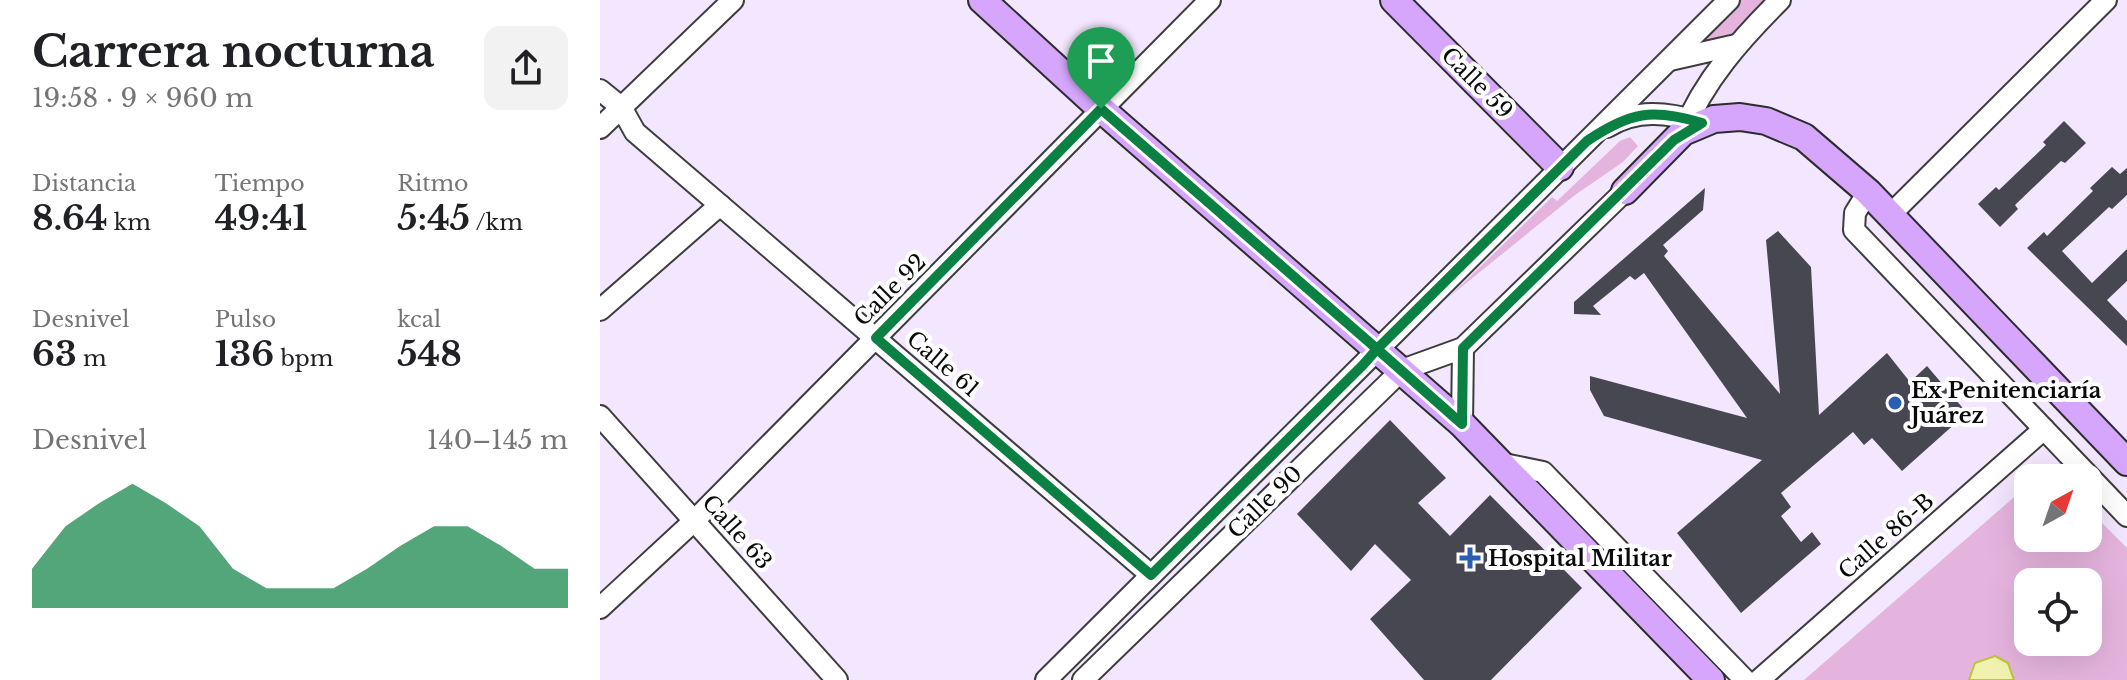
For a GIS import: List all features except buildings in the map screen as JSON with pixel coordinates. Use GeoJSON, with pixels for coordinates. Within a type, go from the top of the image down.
{"type":"FeatureCollection","features":[{"type":"Feature","properties":{"kind":"street"},"geometry":{"type":"LineString","coordinates":[[600,128],[733,0]]}},
{"type":"Feature","properties":{"kind":"street"},"geometry":{"type":"LineString","coordinates":[[982,0],[1101,109],[1462,424],[1711,680]]}},
{"type":"Feature","properties":{"kind":"street","name":"Calle 92"},"geometry":{"type":"LineString","coordinates":[[600,608],[695,520],[1210,0]]}},
{"type":"Feature","properties":{"kind":"street","name":"Calle 59"},"geometry":{"type":"LineString","coordinates":[[1394,0],[1560,167]]}},
{"type":"Feature","properties":{"kind":"street"},"geometry":{"type":"LineString","coordinates":[[1587,141],[1729,0]]}},
{"type":"Feature","properties":{"kind":"street","name":"Calle 90"},"geometry":{"type":"LineString","coordinates":[[1083,680],[1402,370],[1463,348],[1625,191],[1691,124],[1736,45],[1780,0]]}},
{"type":"Feature","properties":{"kind":"street"},"geometry":{"type":"LineString","coordinates":[[1890,215],[2106,0]]}},
{"type":"Feature","properties":{"kind":"street"},"geometry":{"type":"LineString","coordinates":[[1668,61],[1736,45]]}},
{"type":"Feature","properties":{"kind":"street","name":"Calle 61"},"geometry":{"type":"LineString","coordinates":[[600,90],[621,107],[635,132],[1151,575]]}},
{"type":"Feature","properties":{"kind":"street"},"geometry":{"type":"LineString","coordinates":[[1587,141],[1620,120],[1638,115],[1691,124],[1740,117],[1788,129],[1819,146],[1868,192],[2127,462]]}},
{"type":"Feature","properties":{"kind":"street","name":"Calle 90"},"geometry":{"type":"LineString","coordinates":[[1046,680],[1587,141]]}},
{"type":"Feature","properties":{"kind":"street"},"geometry":{"type":"LineString","coordinates":[[1868,192],[1855,213],[1854,230],[2127,516]]}},
{"type":"Feature","properties":{"kind":"street"},"geometry":{"type":"LineString","coordinates":[[600,310],[720,205]]}},
{"type":"Feature","properties":{"kind":"street"},"geometry":{"type":"LineString","coordinates":[[1462,424],[1463,348]]}},
{"type":"Feature","properties":{"kind":"street"},"geometry":{"type":"LineString","coordinates":[[1983,366],[2005,369],[2026,358]]}},
{"type":"Feature","properties":{"kind":"street","name":"Calle 63"},"geometry":{"type":"LineString","coordinates":[[600,416],[837,680]]}},
{"type":"Feature","properties":{"kind":"street","name":"Calle 86-B"},"geometry":{"type":"LineString","coordinates":[[1759,680],[2044,429]]}},
{"type":"Feature","properties":{"kind":"street"},"geometry":{"type":"LineString","coordinates":[[1504,464],[1543,472],[1745,680]]}},
{"type":"Feature","properties":{"kind":"shaded area"},"geometry":{"type":"Polygon","coordinates":[[[1740,0],[1765,0],[1733,33],[1700,44],[1740,0]]]}},
{"type":"Feature","properties":{"kind":"shaded area"},"geometry":{"type":"Polygon","coordinates":[[[1630,137],[1638,146],[1623,162],[1575,195],[1449,297],[1552,197],[1557,201],[1620,141],[1630,137]]]}},
{"type":"Feature","properties":{"kind":"shaded area"},"geometry":{"type":"Polygon","coordinates":[[[2014,497],[2014,552],[2102,552],[2102,523],[2127,548],[2127,680],[1804,680],[2014,497]]]}},
{"type":"Feature","properties":{"kind":"shaded area"},"geometry":{"type":"Polygon","coordinates":[[[1995,656],[2008,663],[2014,680],[1969,680],[1975,663],[1995,656]]]}},
{"type":"Feature","properties":{"kind":"place","name":"Ex Penitenciaría Juárez"},"geometry":{"type":"Point","coordinates":[1895,403]}},
{"type":"Feature","properties":{"kind":"place","name":"Hospital Militar"},"geometry":{"type":"Point","coordinates":[1470,558]}},
{"type":"Feature","properties":{"kind":"route"},"geometry":{"type":"LineString","coordinates":[[1101,109],[876,338],[1151,575],[1363,365],[1377,349],[1560,167],[1579,150],[1587,141],[1620,120],[1644,114],[1676,115],[1702,123],[1674,140],[1463,348],[1462,424],[1402,370],[1377,349],[1101,109]]}}]}
